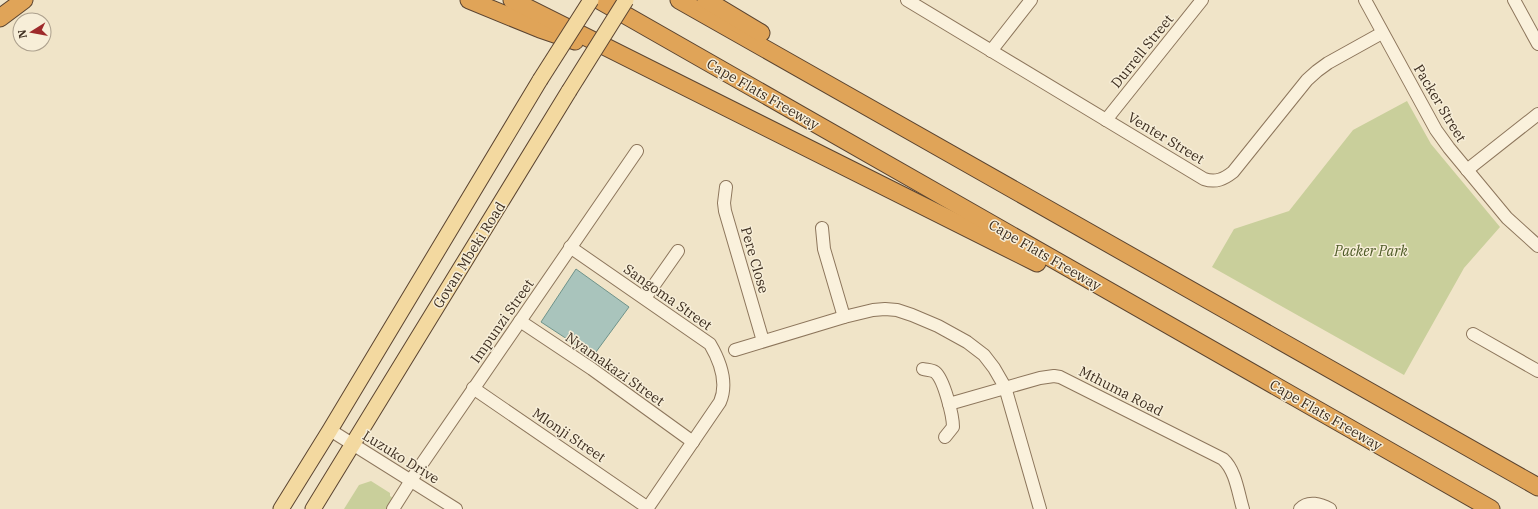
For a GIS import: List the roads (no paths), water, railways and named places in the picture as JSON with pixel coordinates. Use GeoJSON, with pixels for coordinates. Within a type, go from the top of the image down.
{"type":"FeatureCollection","features":[{"type":"Feature","properties":{"kind":"highway"},"geometry":{"type":"LineString","coordinates":[[0,18],[24,0]]}},
{"type":"Feature","properties":{"kind":"highway"},"geometry":{"type":"LineString","coordinates":[[469,0],[540,30],[630,59]]}},
{"type":"Feature","properties":{"kind":"highway"},"geometry":{"type":"LineString","coordinates":[[512,0],[1067,278],[1134,306]]}},
{"type":"Feature","properties":{"kind":"highway","name":"Cape Flats Freeway"},"geometry":{"type":"LineString","coordinates":[[599,0],[1491,509]]}},
{"type":"Feature","properties":{"kind":"highway"},"geometry":{"type":"LineString","coordinates":[[679,0],[1538,487]]}},
{"type":"Feature","properties":{"kind":"highway"},"geometry":{"type":"LineString","coordinates":[[706,0],[842,80],[941,148]]}},
{"type":"Feature","properties":{"kind":"main road","name":"Govan Mbeki Road"},"geometry":{"type":"LineString","coordinates":[[281,509],[540,80],[591,0]]}},
{"type":"Feature","properties":{"kind":"main road","name":"Govan Mbeki Road"},"geometry":{"type":"LineString","coordinates":[[313,509],[626,0]]}},
{"type":"Feature","properties":{"kind":"street","name":"Venter Street"},"geometry":{"type":"LineString","coordinates":[[907,0],[1204,179],[1211,181],[1226,178],[1233,172],[1307,80],[1317,71],[1382,33]]}},
{"type":"Feature","properties":{"kind":"street"},"geometry":{"type":"LineString","coordinates":[[991,51],[1031,0]]}},
{"type":"Feature","properties":{"kind":"street","name":"Durrell Street"},"geometry":{"type":"LineString","coordinates":[[1106,120],[1202,0]]}},
{"type":"Feature","properties":{"kind":"street","name":"Packer Street"},"geometry":{"type":"LineString","coordinates":[[1365,0],[1436,130],[1507,218],[1538,246]]}},
{"type":"Feature","properties":{"kind":"street"},"geometry":{"type":"LineString","coordinates":[[1514,0],[1538,44]]}},
{"type":"Feature","properties":{"kind":"street"},"geometry":{"type":"LineString","coordinates":[[1467,170],[1538,114]]}},
{"type":"Feature","properties":{"kind":"street","name":"Impunzi Street"},"geometry":{"type":"LineString","coordinates":[[393,509],[410,481],[637,151]]}},
{"type":"Feature","properties":{"kind":"street","name":"Pere Close"},"geometry":{"type":"LineString","coordinates":[[726,186],[724,196],[725,211],[763,341]]}},
{"type":"Feature","properties":{"kind":"street"},"geometry":{"type":"LineString","coordinates":[[822,228],[824,249],[844,317]]}},
{"type":"Feature","properties":{"kind":"street","name":"Sangoma Street"},"geometry":{"type":"LineString","coordinates":[[570,247],[710,344],[716,354],[724,387],[724,393],[720,402],[647,508]]}},
{"type":"Feature","properties":{"kind":"street"},"geometry":{"type":"LineString","coordinates":[[645,298],[678,251]]}},
{"type":"Feature","properties":{"kind":"street"},"geometry":{"type":"LineString","coordinates":[[735,350],[844,317],[873,310],[885,309],[897,310],[912,315],[967,342],[984,354],[1005,387],[1040,509]]}},
{"type":"Feature","properties":{"kind":"street","name":"Nyamakazi Street"},"geometry":{"type":"LineString","coordinates":[[520,321],[592,369],[693,442]]}},
{"type":"Feature","properties":{"kind":"street"},"geometry":{"type":"LineString","coordinates":[[1473,334],[1538,370]]}},
{"type":"Feature","properties":{"kind":"street"},"geometry":{"type":"LineString","coordinates":[[923,369],[933,371],[940,378],[949,404],[952,427],[945,437]]}},
{"type":"Feature","properties":{"kind":"street","name":"Mthuma Road"},"geometry":{"type":"LineString","coordinates":[[949,404],[1005,387],[1054,376],[1223,459],[1227,463],[1233,476],[1243,509]]}},
{"type":"Feature","properties":{"kind":"street","name":"Mlonji Street"},"geometry":{"type":"LineString","coordinates":[[474,388],[647,508]]}},
{"type":"Feature","properties":{"kind":"street","name":"Luzuko Drive"},"geometry":{"type":"LineString","coordinates":[[330,430],[456,509]]}},
{"type":"Feature","properties":{"kind":"street"},"geometry":{"type":"LineString","coordinates":[[1300,509],[1307,505],[1317,503],[1330,509]]}},
{"type":"Feature","properties":{"kind":"water"},"geometry":{"type":"Polygon","coordinates":[[[576,269],[629,307],[593,356],[541,322],[576,269]]]}},
{"type":"Feature","properties":{"kind":"park label","name":"Packer Park"},"geometry":{"type":"Point","coordinates":[1371,251]}}]}
